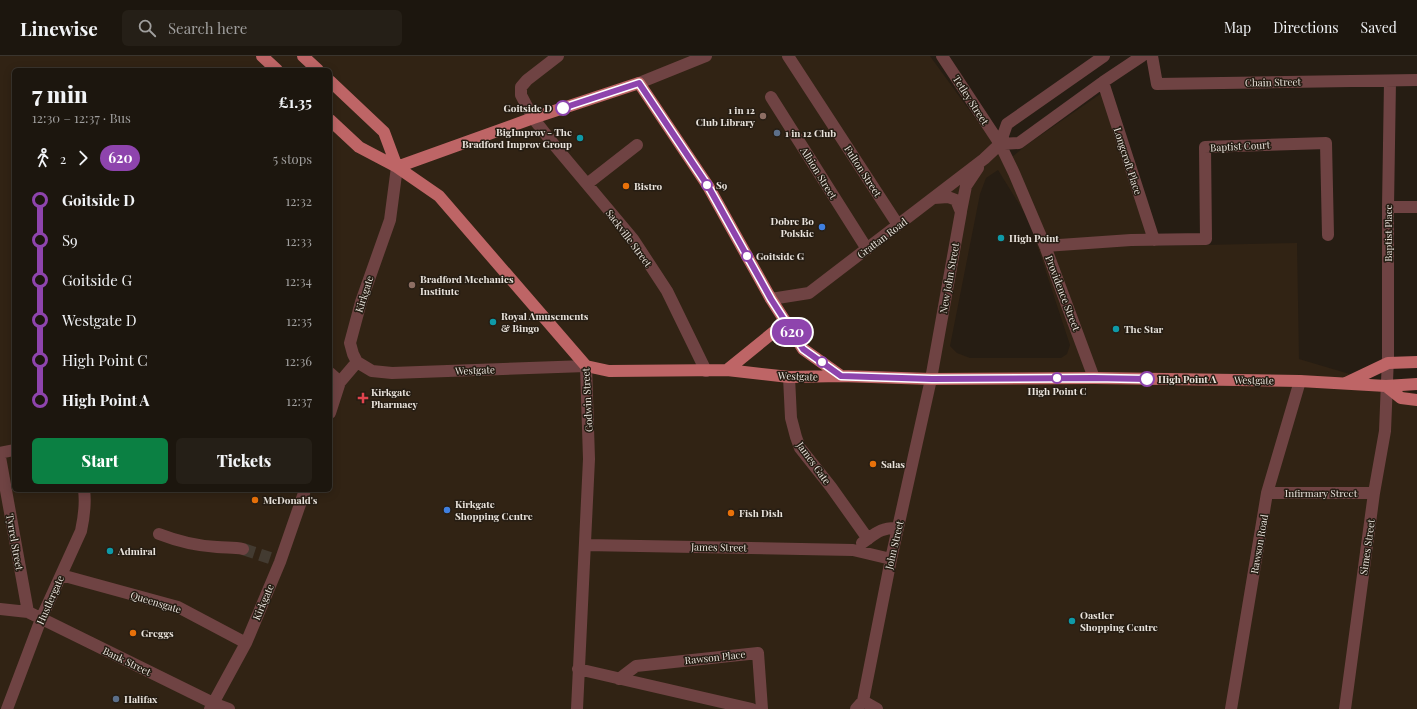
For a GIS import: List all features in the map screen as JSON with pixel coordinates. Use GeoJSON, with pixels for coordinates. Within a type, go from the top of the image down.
{"type":"FeatureCollection","features":[{"type":"Feature","properties":{"kind":"main road"},"geometry":{"type":"LineString","coordinates":[[262,56],[275,68]]}},
{"type":"Feature","properties":{"kind":"main road"},"geometry":{"type":"LineString","coordinates":[[303,56],[316,68]]}},
{"type":"Feature","properties":{"kind":"main road"},"geometry":{"type":"LineString","coordinates":[[332,83],[384,132],[397,167],[533,118],[639,83],[708,186],[771,299],[803,349],[841,376]]}},
{"type":"Feature","properties":{"kind":"main road","name":"Godwin Street"},"geometry":{"type":"LineString","coordinates":[[332,122],[359,147],[397,167],[439,196],[586,366]]}},
{"type":"Feature","properties":{"kind":"main road"},"geometry":{"type":"LineString","coordinates":[[727,370],[786,322]]}},
{"type":"Feature","properties":{"kind":"main road"},"geometry":{"type":"LineString","coordinates":[[1345,383],[1388,363],[1417,362]]}},
{"type":"Feature","properties":{"kind":"main road","name":"Westgate"},"geometry":{"type":"LineString","coordinates":[[586,366],[609,371],[727,370],[790,377],[841,376],[932,379],[1094,378],[1300,381],[1386,386],[1417,384]]}},
{"type":"Feature","properties":{"kind":"main road"},"geometry":{"type":"LineString","coordinates":[[1386,386],[1401,398],[1417,404]]}},
{"type":"Feature","properties":{"kind":"main road"},"geometry":{"type":"LineString","coordinates":[[1401,398],[1417,400]]}},
{"type":"Feature","properties":{"kind":"street","name":"Sackville Street"},"geometry":{"type":"LineString","coordinates":[[558,56],[521,87],[520,95],[533,118],[633,240],[667,291],[706,370]]}},
{"type":"Feature","properties":{"kind":"street"},"geometry":{"type":"LineString","coordinates":[[639,83],[706,56]]}},
{"type":"Feature","properties":{"kind":"street","name":"Fulton Street"},"geometry":{"type":"LineString","coordinates":[[788,56],[898,225]]}},
{"type":"Feature","properties":{"kind":"street","name":"Tetley Street"},"geometry":{"type":"LineString","coordinates":[[942,56],[1000,144]]}},
{"type":"Feature","properties":{"kind":"street","name":"Grattan Road"},"geometry":{"type":"LineString","coordinates":[[771,299],[809,293],[984,159],[1000,144],[1007,124],[1104,56]]}},
{"type":"Feature","properties":{"kind":"street"},"geometry":{"type":"LineString","coordinates":[[1000,144],[1019,143],[1103,82],[1142,56]]}},
{"type":"Feature","properties":{"kind":"street","name":"Chain Street"},"geometry":{"type":"LineString","coordinates":[[1152,56],[1157,84],[1417,80]]}},
{"type":"Feature","properties":{"kind":"street","name":"Baptist Place"},"geometry":{"type":"LineString","coordinates":[[1386,386],[1388,363],[1390,81]]}},
{"type":"Feature","properties":{"kind":"street","name":"Longcroft Place"},"geometry":{"type":"LineString","coordinates":[[1103,82],[1154,240]]}},
{"type":"Feature","properties":{"kind":"street","name":"Albion Street"},"geometry":{"type":"LineString","coordinates":[[771,97],[867,249]]}},
{"type":"Feature","properties":{"kind":"street","name":"Baptist Court"},"geometry":{"type":"LineString","coordinates":[[1154,240],[1206,239],[1205,147],[1326,143],[1328,235]]}},
{"type":"Feature","properties":{"kind":"street","name":"Providence Street"},"geometry":{"type":"LineString","coordinates":[[1000,144],[1045,246],[1094,378]]}},
{"type":"Feature","properties":{"kind":"street"},"geometry":{"type":"LineString","coordinates":[[587,184],[637,145]]}},
{"type":"Feature","properties":{"kind":"street","name":"Grattan Road"},"geometry":{"type":"LineString","coordinates":[[961,212],[966,186],[984,159]]}},
{"type":"Feature","properties":{"kind":"street","name":"Kirkgate"},"geometry":{"type":"LineString","coordinates":[[357,362],[350,343],[361,302],[390,220],[397,167]]}},
{"type":"Feature","properties":{"kind":"street"},"geometry":{"type":"LineString","coordinates":[[934,198],[948,197],[956,200],[961,212]]}},
{"type":"Feature","properties":{"kind":"street"},"geometry":{"type":"LineString","coordinates":[[1388,207],[1417,207]]}},
{"type":"Feature","properties":{"kind":"street","name":"New John Street"},"geometry":{"type":"LineString","coordinates":[[932,379],[961,212]]}},
{"type":"Feature","properties":{"kind":"street"},"geometry":{"type":"LineString","coordinates":[[1045,246],[1131,240],[1154,240]]}},
{"type":"Feature","properties":{"kind":"street"},"geometry":{"type":"LineString","coordinates":[[332,401],[335,383],[357,362]]}},
{"type":"Feature","properties":{"kind":"street","name":"Westgate"},"geometry":{"type":"LineString","coordinates":[[357,362],[372,371],[392,373],[586,366]]}},
{"type":"Feature","properties":{"kind":"street","name":"Godwin Street"},"geometry":{"type":"LineString","coordinates":[[577,709],[589,459],[586,366]]}},
{"type":"Feature","properties":{"kind":"street","name":"James Gate"},"geometry":{"type":"LineString","coordinates":[[790,377],[791,418],[800,448],[831,487],[868,539]]}},
{"type":"Feature","properties":{"kind":"street","name":"John Street"},"geometry":{"type":"LineString","coordinates":[[860,705],[890,559],[932,379]]}},
{"type":"Feature","properties":{"kind":"street","name":"Rawson Road"},"geometry":{"type":"LineString","coordinates":[[1230,709],[1267,492],[1300,381]]}},
{"type":"Feature","properties":{"kind":"street","name":"Simes Street"},"geometry":{"type":"LineString","coordinates":[[1345,709],[1374,493],[1385,430],[1386,386]]}},
{"type":"Feature","properties":{"kind":"street"},"geometry":{"type":"LineString","coordinates":[[0,453],[12,450]]}},
{"type":"Feature","properties":{"kind":"street","name":"Tyrrel Street"},"geometry":{"type":"LineString","coordinates":[[0,457],[28,612]]}},
{"type":"Feature","properties":{"kind":"street","name":"Hustlergate"},"geometry":{"type":"LineString","coordinates":[[9,708],[41,619],[81,531],[85,516],[84,492]]}},
{"type":"Feature","properties":{"kind":"street","name":"Kirkgate"},"geometry":{"type":"LineString","coordinates":[[212,706],[246,643],[275,560],[304,492]]}},
{"type":"Feature","properties":{"kind":"street","name":"Infirmary Street"},"geometry":{"type":"LineString","coordinates":[[1267,492],[1374,493]]}},
{"type":"Feature","properties":{"kind":"street"},"geometry":{"type":"LineString","coordinates":[[853,550],[886,528],[898,528]]}},
{"type":"Feature","properties":{"kind":"street"},"geometry":{"type":"LineString","coordinates":[[159,534],[174,540],[217,547],[243,549]]}},
{"type":"Feature","properties":{"kind":"street","name":"James Street"},"geometry":{"type":"LineString","coordinates":[[585,545],[853,550],[890,559]]}},
{"type":"Feature","properties":{"kind":"street","name":"Queensgate"},"geometry":{"type":"LineString","coordinates":[[61,575],[178,607],[246,643]]}},
{"type":"Feature","properties":{"kind":"street"},"geometry":{"type":"LineString","coordinates":[[0,609],[28,612],[41,619]]}},
{"type":"Feature","properties":{"kind":"street","name":"Bank Street"},"geometry":{"type":"LineString","coordinates":[[41,619],[212,706],[229,709]]}},
{"type":"Feature","properties":{"kind":"street","name":"Rawson Place"},"geometry":{"type":"LineString","coordinates":[[619,679],[636,666],[758,653],[762,709]]}},
{"type":"Feature","properties":{"kind":"street"},"geometry":{"type":"LineString","coordinates":[[578,669],[752,709]]}},
{"type":"Feature","properties":{"kind":"street"},"geometry":{"type":"LineString","coordinates":[[860,705],[877,709]]}},
{"type":"Feature","properties":{"kind":"shaded area"},"geometry":{"type":"Polygon","coordinates":[[[0,56],[930,56],[988,136],[1005,163],[1025,146],[1109,88],[1158,246],[1297,243],[1299,359],[1417,394],[1417,709],[0,709],[0,56]],[[998,170],[986,178],[980,194],[950,346],[957,353],[970,358],[1061,358],[1067,354],[1070,345],[1029,220],[998,170]]]}},
{"type":"Feature","properties":{"kind":"tunnel"},"geometry":{"type":"LineString","coordinates":[[243,549],[270,558]]}},
{"type":"Feature","properties":{"kind":"bus line","name":"620"},"geometry":{"type":"LineString","coordinates":[[563,108],[639,83],[708,186],[771,299],[803,349],[841,376],[932,379],[1147,379]]}},
{"type":"Feature","properties":{"kind":"place","name":"Goitside D"},"geometry":{"type":"Point","coordinates":[563,108]}},
{"type":"Feature","properties":{"kind":"place","name":"1 in 12 Club Library"},"geometry":{"type":"Point","coordinates":[763,116]}},
{"type":"Feature","properties":{"kind":"place","name":"1 in 12 Club"},"geometry":{"type":"Point","coordinates":[777,133]}},
{"type":"Feature","properties":{"kind":"place","name":"BigImprov - The Bradford Improv Group"},"geometry":{"type":"Point","coordinates":[580,138]}},
{"type":"Feature","properties":{"kind":"place","name":"S9"},"geometry":{"type":"Point","coordinates":[707,185]}},
{"type":"Feature","properties":{"kind":"place","name":"Bistro"},"geometry":{"type":"Point","coordinates":[626,186]}},
{"type":"Feature","properties":{"kind":"place","name":"Dobre Bo Polskie"},"geometry":{"type":"Point","coordinates":[822,227]}},
{"type":"Feature","properties":{"kind":"place","name":"High Point"},"geometry":{"type":"Point","coordinates":[1001,238]}},
{"type":"Feature","properties":{"kind":"place","name":"Goitside G"},"geometry":{"type":"Point","coordinates":[747,256]}},
{"type":"Feature","properties":{"kind":"place","name":"Bradford Mechanics Institute"},"geometry":{"type":"Point","coordinates":[412,285]}},
{"type":"Feature","properties":{"kind":"place","name":"Royal Amusements & Bingo"},"geometry":{"type":"Point","coordinates":[493,322]}},
{"type":"Feature","properties":{"kind":"place","name":"The Star"},"geometry":{"type":"Point","coordinates":[1116,329]}},
{"type":"Feature","properties":{"kind":"place","name":"High Point C"},"geometry":{"type":"Point","coordinates":[1057,378]}},
{"type":"Feature","properties":{"kind":"place","name":"High Point A"},"geometry":{"type":"Point","coordinates":[1147,379]}},
{"type":"Feature","properties":{"kind":"place","name":"Kirkgate Pharmacy"},"geometry":{"type":"Point","coordinates":[363,398]}},
{"type":"Feature","properties":{"kind":"place","name":"Salas"},"geometry":{"type":"Point","coordinates":[873,464]}},
{"type":"Feature","properties":{"kind":"place","name":"McDonald's"},"geometry":{"type":"Point","coordinates":[255,500]}},
{"type":"Feature","properties":{"kind":"place","name":"Kirkgate Shopping Centre"},"geometry":{"type":"Point","coordinates":[447,510]}},
{"type":"Feature","properties":{"kind":"place","name":"Fish Dish"},"geometry":{"type":"Point","coordinates":[731,513]}},
{"type":"Feature","properties":{"kind":"place","name":"Admiral"},"geometry":{"type":"Point","coordinates":[110,551]}},
{"type":"Feature","properties":{"kind":"place","name":"Oastler Shopping Centre"},"geometry":{"type":"Point","coordinates":[1072,621]}},
{"type":"Feature","properties":{"kind":"place","name":"Greggs"},"geometry":{"type":"Point","coordinates":[133,633]}},
{"type":"Feature","properties":{"kind":"place","name":"Halifax"},"geometry":{"type":"Point","coordinates":[116,699]}}]}
